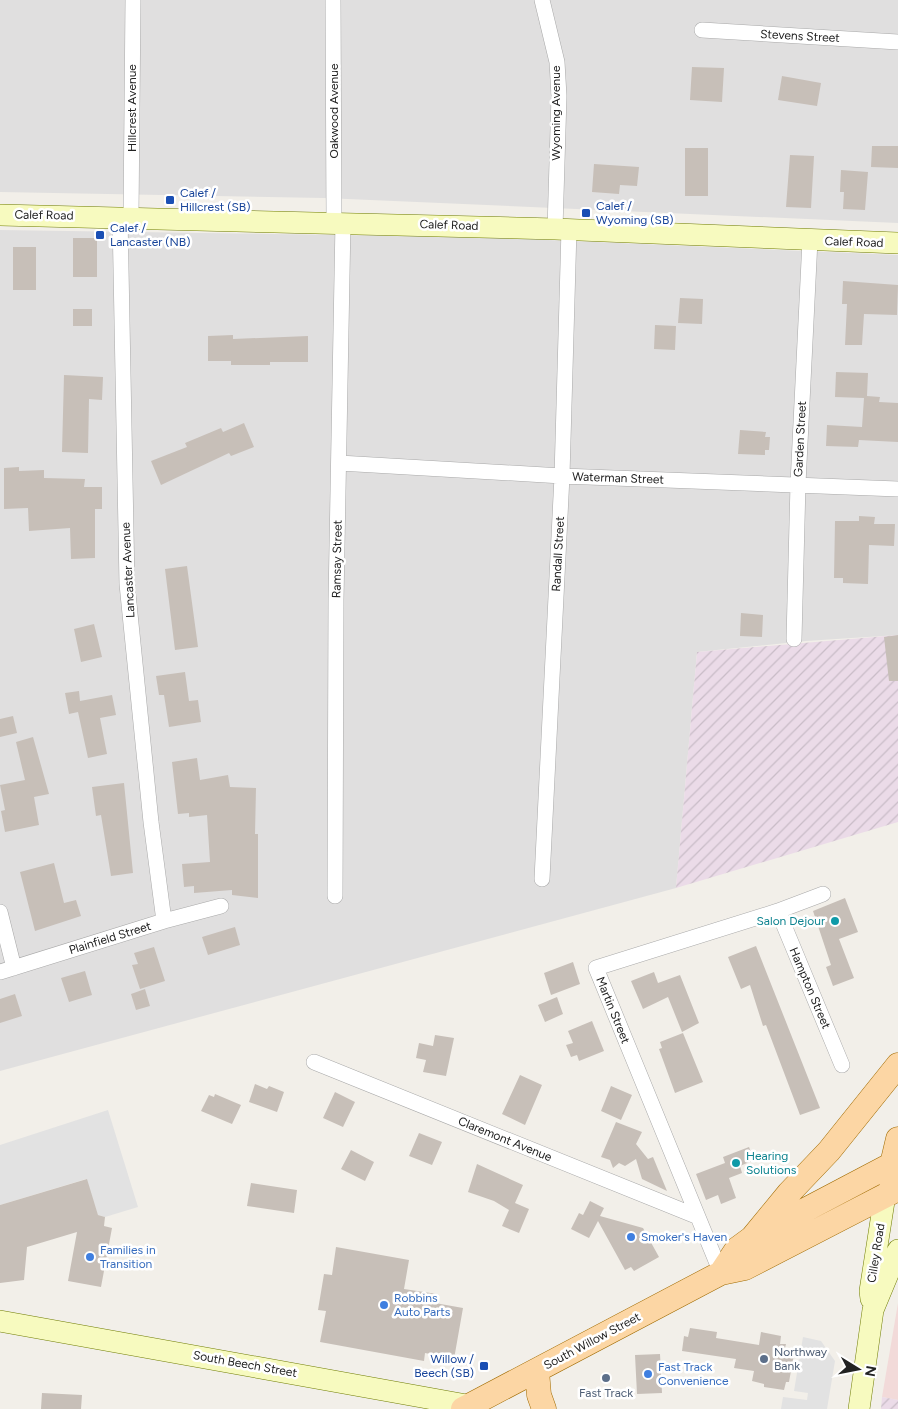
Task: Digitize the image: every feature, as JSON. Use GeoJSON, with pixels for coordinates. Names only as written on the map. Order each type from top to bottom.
{"type":"FeatureCollection","features":[{"type":"Feature","properties":{"kind":"main road","name":"Calef Road"},"geometry":{"type":"LineString","coordinates":[[0,215],[126,216],[338,222],[898,243]]}},
{"type":"Feature","properties":{"kind":"main road"},"geometry":{"type":"LineString","coordinates":[[752,1238],[789,1193],[829,1152],[898,1065]]}},
{"type":"Feature","properties":{"kind":"main road"},"geometry":{"type":"LineString","coordinates":[[891,1192],[898,1139]]}},
{"type":"Feature","properties":{"kind":"main road","name":"South Willow Street"},"geometry":{"type":"LineString","coordinates":[[721,1273],[737,1249],[752,1238],[895,1162]]}},
{"type":"Feature","properties":{"kind":"main road","name":"South Willow Street"},"geometry":{"type":"LineString","coordinates":[[475,1408],[537,1371],[721,1273],[745,1268],[891,1192]]}},
{"type":"Feature","properties":{"kind":"main road","name":"Cilley Road"},"geometry":{"type":"LineString","coordinates":[[873,1310],[870,1291],[891,1192]]}},
{"type":"Feature","properties":{"kind":"main road","name":"Cilley Road"},"geometry":{"type":"LineString","coordinates":[[859,1409],[873,1310],[898,1250]]}},
{"type":"Feature","properties":{"kind":"main road","name":"South Beech Street"},"geometry":{"type":"LineString","coordinates":[[0,1321],[475,1408]]}},
{"type":"Feature","properties":{"kind":"main road"},"geometry":{"type":"LineString","coordinates":[[537,1371],[539,1395],[544,1409]]}},
{"type":"Feature","properties":{"kind":"street","name":"Hillcrest Avenue"},"geometry":{"type":"LineString","coordinates":[[126,216],[133,0]]}},
{"type":"Feature","properties":{"kind":"street","name":"Oakwood Avenue"},"geometry":{"type":"LineString","coordinates":[[333,0],[338,222]]}},
{"type":"Feature","properties":{"kind":"street","name":"Wyoming Avenue"},"geometry":{"type":"LineString","coordinates":[[542,0],[557,62],[562,229]]}},
{"type":"Feature","properties":{"kind":"street","name":"Stevens Street"},"geometry":{"type":"LineString","coordinates":[[702,30],[898,42]]}},
{"type":"Feature","properties":{"kind":"street","name":"Lancaster Avenue"},"geometry":{"type":"LineString","coordinates":[[126,216],[127,584],[151,822],[164,921]]}},
{"type":"Feature","properties":{"kind":"street","name":"Ramsay Street"},"geometry":{"type":"LineString","coordinates":[[335,896],[339,462],[338,222]]}},
{"type":"Feature","properties":{"kind":"street","name":"Randall Street"},"geometry":{"type":"LineString","coordinates":[[542,879],[562,476],[562,229]]}},
{"type":"Feature","properties":{"kind":"street","name":"Garden Street"},"geometry":{"type":"LineString","coordinates":[[794,639],[798,484],[810,240]]}},
{"type":"Feature","properties":{"kind":"street","name":"Waterman Street"},"geometry":{"type":"LineString","coordinates":[[339,462],[562,476],[898,488]]}},
{"type":"Feature","properties":{"kind":"street","name":"Martin Street"},"geometry":{"type":"LineString","coordinates":[[721,1273],[696,1216],[596,968],[778,911],[823,894]]}},
{"type":"Feature","properties":{"kind":"street","name":"Plainfield Street"},"geometry":{"type":"LineString","coordinates":[[7,970],[164,921],[221,906]]}},
{"type":"Feature","properties":{"kind":"street","name":"Hampton Street"},"geometry":{"type":"LineString","coordinates":[[778,911],[842,1065]]}},
{"type":"Feature","properties":{"kind":"street"},"geometry":{"type":"LineString","coordinates":[[0,912],[7,970]]}},
{"type":"Feature","properties":{"kind":"street","name":"Claremont Avenue"},"geometry":{"type":"LineString","coordinates":[[314,1062],[696,1216]]}},
{"type":"Feature","properties":{"kind":"shaded area"},"geometry":{"type":"Polygon","coordinates":[[[0,0],[898,0],[898,223],[324,198],[0,192],[0,0]]]}},
{"type":"Feature","properties":{"kind":"shaded area"},"geometry":{"type":"Polygon","coordinates":[[[0,230],[480,237],[898,255],[898,635],[806,641],[697,652],[676,888],[0,1071],[0,230]]]}},
{"type":"Feature","properties":{"kind":"shaded area"},"geometry":{"type":"Polygon","coordinates":[[[898,635],[898,822],[676,888],[697,652],[898,635]]]}},
{"type":"Feature","properties":{"kind":"shaded area"},"geometry":{"type":"Polygon","coordinates":[[[108,1110],[138,1207],[105,1217],[98,1215],[86,1179],[0,1205],[0,1145],[108,1110]]]}},
{"type":"Feature","properties":{"kind":"shaded area"},"geometry":{"type":"Polygon","coordinates":[[[898,1303],[898,1400],[882,1397],[898,1303]]]}},
{"type":"Feature","properties":{"kind":"shaded area"},"geometry":{"type":"Polygon","coordinates":[[[803,1337],[821,1341],[835,1361],[827,1409],[781,1409],[783,1397],[807,1400],[808,1393],[794,1391],[803,1337]]]}},
{"type":"Feature","properties":{"kind":"shaded area"},"geometry":{"type":"Polygon","coordinates":[[[882,1397],[898,1400],[898,1409],[881,1409],[882,1397]]]}},
{"type":"Feature","properties":{"kind":"building"},"geometry":{"type":"Polygon","coordinates":[[[692,67],[724,68],[722,102],[690,100],[692,67]]]}},
{"type":"Feature","properties":{"kind":"building"},"geometry":{"type":"Polygon","coordinates":[[[782,76],[821,83],[817,106],[778,100],[782,76]]]}},
{"type":"Feature","properties":{"kind":"building"},"geometry":{"type":"Polygon","coordinates":[[[872,146],[898,146],[898,168],[871,167],[872,146]]]}},
{"type":"Feature","properties":{"kind":"building"},"geometry":{"type":"Polygon","coordinates":[[[685,148],[708,148],[708,196],[685,196],[685,148]]]}},
{"type":"Feature","properties":{"kind":"building"},"geometry":{"type":"Polygon","coordinates":[[[790,155],[814,156],[811,208],[786,207],[790,155]]]}},
{"type":"Feature","properties":{"kind":"building"},"geometry":{"type":"Polygon","coordinates":[[[594,164],[639,167],[637,186],[620,185],[619,194],[592,192],[594,164]]]}},
{"type":"Feature","properties":{"kind":"building"},"geometry":{"type":"Polygon","coordinates":[[[841,170],[868,172],[865,210],[843,209],[844,192],[840,192],[841,170]]]}},
{"type":"Feature","properties":{"kind":"building"},"geometry":{"type":"Polygon","coordinates":[[[73,238],[97,238],[97,277],[73,277],[73,238]]]}},
{"type":"Feature","properties":{"kind":"building"},"geometry":{"type":"Polygon","coordinates":[[[13,247],[36,247],[36,290],[13,290],[13,247]]]}},
{"type":"Feature","properties":{"kind":"building"},"geometry":{"type":"Polygon","coordinates":[[[843,281],[898,285],[897,315],[864,314],[862,345],[845,345],[847,304],[842,304],[843,281]]]}},
{"type":"Feature","properties":{"kind":"building"},"geometry":{"type":"Polygon","coordinates":[[[680,298],[703,299],[702,324],[678,323],[680,298]]]}},
{"type":"Feature","properties":{"kind":"building"},"geometry":{"type":"Polygon","coordinates":[[[73,309],[92,309],[92,326],[73,326],[73,309]]]}},
{"type":"Feature","properties":{"kind":"building"},"geometry":{"type":"Polygon","coordinates":[[[655,325],[676,326],[675,350],[654,349],[655,325]]]}},
{"type":"Feature","properties":{"kind":"building"},"geometry":{"type":"Polygon","coordinates":[[[233,335],[233,339],[308,336],[308,362],[270,362],[270,365],[231,365],[231,361],[208,361],[208,336],[233,335]]]}},
{"type":"Feature","properties":{"kind":"building"},"geometry":{"type":"Polygon","coordinates":[[[836,372],[868,373],[867,396],[880,397],[879,402],[898,403],[898,442],[859,440],[858,447],[826,446],[827,425],[862,427],[864,398],[835,397],[836,372]]]}},
{"type":"Feature","properties":{"kind":"building"},"geometry":{"type":"Polygon","coordinates":[[[64,375],[103,377],[102,400],[89,399],[88,453],[62,452],[64,375]]]}},
{"type":"Feature","properties":{"kind":"building"},"geometry":{"type":"Polygon","coordinates":[[[244,423],[254,447],[231,456],[229,453],[161,485],[151,461],[187,447],[185,443],[221,428],[223,432],[244,423]]]}},
{"type":"Feature","properties":{"kind":"building"},"geometry":{"type":"Polygon","coordinates":[[[740,430],[766,432],[765,437],[770,437],[769,450],[765,450],[765,455],[738,454],[740,430]]]}},
{"type":"Feature","properties":{"kind":"building"},"geometry":{"type":"Polygon","coordinates":[[[19,467],[19,471],[44,470],[44,478],[85,479],[84,487],[102,487],[102,509],[95,509],[95,558],[71,559],[70,528],[29,531],[28,508],[4,509],[4,468],[19,467]]]}},
{"type":"Feature","properties":{"kind":"building"},"geometry":{"type":"Polygon","coordinates":[[[859,516],[875,517],[874,524],[895,524],[894,546],[869,545],[868,584],[843,583],[843,578],[834,578],[835,521],[859,521],[859,516]]]}},
{"type":"Feature","properties":{"kind":"building"},"geometry":{"type":"Polygon","coordinates":[[[187,566],[198,647],[175,650],[165,569],[187,566]]]}},
{"type":"Feature","properties":{"kind":"building"},"geometry":{"type":"Polygon","coordinates":[[[741,613],[763,615],[762,637],[740,636],[741,613]]]}},
{"type":"Feature","properties":{"kind":"building"},"geometry":{"type":"Polygon","coordinates":[[[94,624],[102,657],[81,662],[74,629],[94,624]]]}},
{"type":"Feature","properties":{"kind":"building"},"geometry":{"type":"Polygon","coordinates":[[[898,635],[898,681],[889,681],[884,637],[898,635]]]}},
{"type":"Feature","properties":{"kind":"building"},"geometry":{"type":"Polygon","coordinates":[[[185,672],[189,701],[198,700],[201,722],[169,727],[164,695],[159,695],[156,676],[185,672]]]}},
{"type":"Feature","properties":{"kind":"building"},"geometry":{"type":"Polygon","coordinates":[[[79,691],[80,701],[112,695],[116,715],[100,718],[107,754],[88,758],[78,712],[69,714],[65,693],[79,691]]]}},
{"type":"Feature","properties":{"kind":"building"},"geometry":{"type":"Polygon","coordinates":[[[13,716],[17,733],[0,737],[0,719],[13,716]]]}},
{"type":"Feature","properties":{"kind":"building"},"geometry":{"type":"Polygon","coordinates":[[[33,737],[49,794],[34,797],[39,825],[5,832],[1,811],[5,810],[0,785],[25,780],[16,742],[33,737]]]}},
{"type":"Feature","properties":{"kind":"building"},"geometry":{"type":"Polygon","coordinates":[[[197,758],[200,780],[228,775],[230,787],[256,788],[255,834],[258,834],[258,898],[232,895],[232,890],[194,893],[194,886],[184,887],[182,864],[210,862],[207,815],[189,817],[189,813],[178,814],[172,762],[197,758]]]}},
{"type":"Feature","properties":{"kind":"building"},"geometry":{"type":"Polygon","coordinates":[[[124,783],[133,873],[111,876],[101,815],[96,816],[92,787],[124,783]]]}},
{"type":"Feature","properties":{"kind":"building"},"geometry":{"type":"Polygon","coordinates":[[[54,863],[64,903],[76,900],[81,916],[35,931],[20,872],[54,863]]]}},
{"type":"Feature","properties":{"kind":"building","name":"Salon Dejour"},"geometry":{"type":"Polygon","coordinates":[[[845,898],[858,932],[839,939],[854,978],[833,986],[826,967],[831,965],[813,911],[845,898]]]}},
{"type":"Feature","properties":{"kind":"building"},"geometry":{"type":"Polygon","coordinates":[[[235,927],[240,945],[208,955],[202,937],[235,927]]]}},
{"type":"Feature","properties":{"kind":"building"},"geometry":{"type":"Polygon","coordinates":[[[756,946],[820,1108],[800,1115],[766,1025],[763,1026],[750,985],[741,989],[728,957],[756,946]]]}},
{"type":"Feature","properties":{"kind":"building"},"geometry":{"type":"Polygon","coordinates":[[[154,947],[165,981],[140,989],[132,965],[138,964],[134,953],[154,947]]]}},
{"type":"Feature","properties":{"kind":"building"},"geometry":{"type":"Polygon","coordinates":[[[573,962],[580,984],[551,995],[544,973],[573,962]]]}},
{"type":"Feature","properties":{"kind":"building"},"geometry":{"type":"Polygon","coordinates":[[[85,971],[92,995],[69,1002],[61,978],[85,971]]]}},
{"type":"Feature","properties":{"kind":"building"},"geometry":{"type":"Polygon","coordinates":[[[654,972],[658,983],[680,975],[699,1023],[682,1032],[668,997],[643,1009],[631,981],[654,972]]]}},
{"type":"Feature","properties":{"kind":"building"},"geometry":{"type":"Polygon","coordinates":[[[145,989],[150,1006],[136,1010],[131,994],[145,989]]]}},
{"type":"Feature","properties":{"kind":"building"},"geometry":{"type":"Polygon","coordinates":[[[15,994],[22,1016],[0,1023],[0,999],[15,994]]]}},
{"type":"Feature","properties":{"kind":"building"},"geometry":{"type":"Polygon","coordinates":[[[557,997],[563,1014],[545,1022],[538,1005],[557,997]]]}},
{"type":"Feature","properties":{"kind":"building"},"geometry":{"type":"Polygon","coordinates":[[[592,1021],[604,1051],[579,1061],[577,1055],[571,1057],[566,1045],[573,1043],[568,1031],[592,1021]]]}},
{"type":"Feature","properties":{"kind":"building"},"geometry":{"type":"Polygon","coordinates":[[[683,1033],[703,1082],[675,1093],[659,1049],[662,1048],[660,1042],[683,1033]]]}},
{"type":"Feature","properties":{"kind":"building"},"geometry":{"type":"Polygon","coordinates":[[[435,1035],[454,1038],[446,1076],[423,1072],[426,1060],[416,1058],[419,1043],[433,1046],[435,1035]]]}},
{"type":"Feature","properties":{"kind":"building"},"geometry":{"type":"Polygon","coordinates":[[[520,1075],[542,1085],[525,1125],[502,1114],[520,1075]]]}},
{"type":"Feature","properties":{"kind":"building"},"geometry":{"type":"Polygon","coordinates":[[[255,1084],[267,1089],[269,1086],[284,1092],[277,1112],[249,1102],[255,1084]]]}},
{"type":"Feature","properties":{"kind":"building"},"geometry":{"type":"Polygon","coordinates":[[[611,1086],[632,1095],[621,1120],[601,1111],[611,1086]]]}},
{"type":"Feature","properties":{"kind":"building"},"geometry":{"type":"Polygon","coordinates":[[[335,1092],[355,1102],[343,1127],[323,1118],[335,1092]]]}},
{"type":"Feature","properties":{"kind":"building"},"geometry":{"type":"Polygon","coordinates":[[[215,1094],[241,1105],[232,1124],[201,1111],[209,1095],[214,1097],[215,1094]]]}},
{"type":"Feature","properties":{"kind":"building"},"geometry":{"type":"Polygon","coordinates":[[[616,1122],[642,1132],[636,1144],[648,1159],[653,1157],[667,1191],[642,1179],[636,1159],[625,1166],[619,1163],[613,1168],[610,1160],[601,1157],[616,1122]]]}},
{"type":"Feature","properties":{"kind":"building"},"geometry":{"type":"Polygon","coordinates":[[[419,1133],[442,1142],[432,1165],[409,1156],[419,1133]]]}},
{"type":"Feature","properties":{"kind":"building"},"geometry":{"type":"Polygon","coordinates":[[[749,1147],[754,1160],[740,1166],[742,1173],[729,1178],[736,1198],[721,1204],[718,1195],[706,1200],[696,1174],[725,1163],[723,1157],[749,1147]]]}},
{"type":"Feature","properties":{"kind":"building"},"geometry":{"type":"Polygon","coordinates":[[[351,1150],[374,1162],[365,1181],[341,1169],[351,1150]]]}},
{"type":"Feature","properties":{"kind":"building"},"geometry":{"type":"Polygon","coordinates":[[[477,1164],[523,1185],[515,1203],[529,1209],[519,1233],[502,1226],[509,1210],[494,1201],[468,1192],[477,1164]]]}},
{"type":"Feature","properties":{"kind":"building"},"geometry":{"type":"Polygon","coordinates":[[[87,1179],[98,1215],[105,1217],[104,1226],[112,1228],[101,1287],[68,1281],[77,1232],[27,1247],[24,1280],[0,1283],[0,1205],[87,1179]]]}},
{"type":"Feature","properties":{"kind":"building"},"geometry":{"type":"Polygon","coordinates":[[[251,1183],[297,1190],[294,1213],[247,1206],[251,1183]]]}},
{"type":"Feature","properties":{"kind":"building","name":"Smoker's Haven"},"geometry":{"type":"Polygon","coordinates":[[[590,1201],[604,1208],[600,1216],[643,1228],[659,1257],[634,1271],[631,1267],[625,1270],[598,1221],[589,1238],[571,1229],[579,1213],[583,1215],[590,1201]]]}},
{"type":"Feature","properties":{"kind":"building","name":"Robbins Auto Parts"},"geometry":{"type":"Polygon","coordinates":[[[336,1247],[409,1260],[404,1289],[437,1294],[435,1303],[463,1308],[454,1359],[425,1353],[424,1361],[320,1342],[326,1311],[318,1310],[324,1274],[332,1275],[336,1247]]]}},
{"type":"Feature","properties":{"kind":"building","name":"Northway Bank"},"geometry":{"type":"Polygon","coordinates":[[[690,1328],[717,1332],[716,1338],[759,1345],[761,1332],[781,1336],[780,1344],[786,1344],[784,1352],[794,1354],[789,1382],[786,1382],[784,1390],[764,1387],[764,1384],[752,1381],[754,1371],[734,1368],[736,1359],[682,1351],[684,1336],[688,1337],[690,1328]]]}},
{"type":"Feature","properties":{"kind":"building","name":"Fast Track Convenience"},"geometry":{"type":"Polygon","coordinates":[[[660,1354],[662,1393],[637,1394],[635,1355],[660,1354]]]}},
{"type":"Feature","properties":{"kind":"building"},"geometry":{"type":"Polygon","coordinates":[[[42,1393],[82,1395],[81,1409],[41,1409],[42,1393]]]}},
{"type":"Feature","properties":{"kind":"place","name":"Calef / Hillcrest (SB)"},"geometry":{"type":"Point","coordinates":[170,200]}},
{"type":"Feature","properties":{"kind":"place","name":"Calef / Wyoming (SB)"},"geometry":{"type":"Point","coordinates":[586,213]}},
{"type":"Feature","properties":{"kind":"place","name":"Calef / Lancaster (NB)"},"geometry":{"type":"Point","coordinates":[100,235]}},
{"type":"Feature","properties":{"kind":"place","name":"Salon Dejour"},"geometry":{"type":"Point","coordinates":[835,921]}},
{"type":"Feature","properties":{"kind":"place","name":"Hearing Solutions"},"geometry":{"type":"Point","coordinates":[736,1163]}},
{"type":"Feature","properties":{"kind":"place","name":"Smoker's Haven"},"geometry":{"type":"Point","coordinates":[631,1237]}},
{"type":"Feature","properties":{"kind":"place","name":"Families in Transition"},"geometry":{"type":"Point","coordinates":[90,1257]}},
{"type":"Feature","properties":{"kind":"place","name":"Robbins Auto Parts"},"geometry":{"type":"Point","coordinates":[384,1305]}},
{"type":"Feature","properties":{"kind":"place","name":"Northway Bank"},"geometry":{"type":"Point","coordinates":[764,1359]}},
{"type":"Feature","properties":{"kind":"place","name":"Willow / Beech (SB)"},"geometry":{"type":"Point","coordinates":[484,1366]}},
{"type":"Feature","properties":{"kind":"place","name":"Fast Track Convenience"},"geometry":{"type":"Point","coordinates":[648,1374]}},
{"type":"Feature","properties":{"kind":"place","name":"Fast Track"},"geometry":{"type":"Point","coordinates":[606,1378]}}]}
